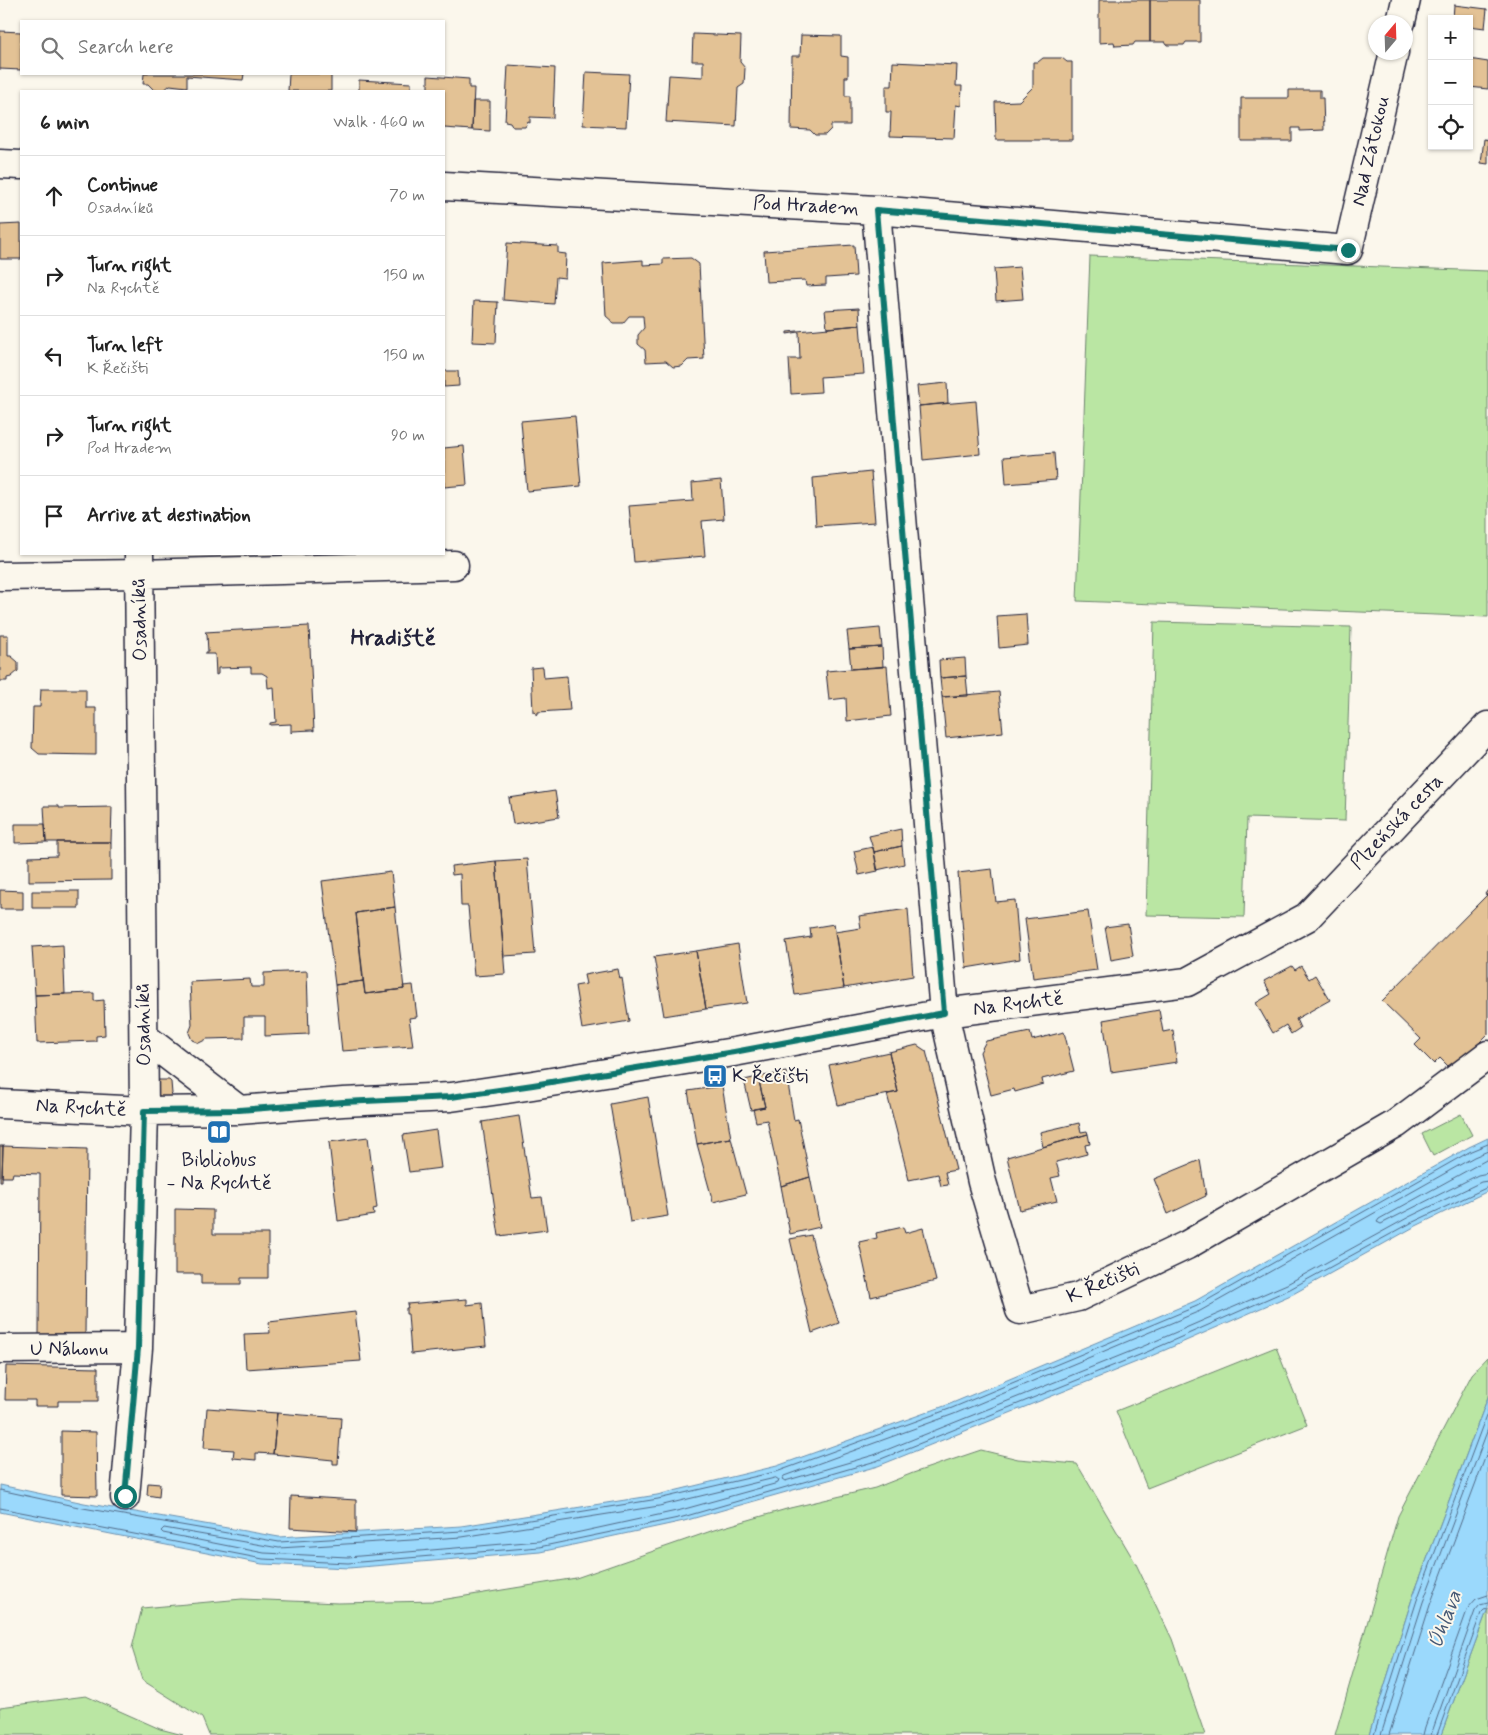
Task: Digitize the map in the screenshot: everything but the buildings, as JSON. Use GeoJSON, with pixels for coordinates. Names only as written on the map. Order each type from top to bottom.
{"type":"FeatureCollection","features":[{"type":"Feature","properties":{"kind":"street"},"geometry":{"type":"LineString","coordinates":[[1403,15],[1406,0]]}},
{"type":"Feature","properties":{"kind":"street","name":"Nad Zátokou"},"geometry":{"type":"LineString","coordinates":[[1348,250],[1392,60]]}},
{"type":"Feature","properties":{"kind":"street"},"geometry":{"type":"LineString","coordinates":[[0,164],[20,165]]}},
{"type":"Feature","properties":{"kind":"street","name":"Pod Hradem"},"geometry":{"type":"LineString","coordinates":[[445,186],[876,210],[1348,250]]}},
{"type":"Feature","properties":{"kind":"street","name":"K Řečišti"},"geometry":{"type":"LineString","coordinates":[[876,210],[944,1013],[982,1182],[1020,1310],[1078,1297],[1187,1246],[1396,1124],[1488,1055]]}},
{"type":"Feature","properties":{"kind":"street"},"geometry":{"type":"LineString","coordinates":[[0,576],[139,564],[454,565]]}},
{"type":"Feature","properties":{"kind":"street","name":"Osadníků"},"geometry":{"type":"LineString","coordinates":[[125,1496],[138,1348],[144,1111],[139,564]]}},
{"type":"Feature","properties":{"kind":"street","name":"Plzeňská cesta"},"geometry":{"type":"LineString","coordinates":[[1307,917],[1488,726]]}},
{"type":"Feature","properties":{"kind":"street","name":"Na Rychtě"},"geometry":{"type":"LineString","coordinates":[[0,1104],[144,1111],[239,1110],[343,1102],[451,1097],[734,1052],[944,1013],[1187,982],[1307,917]]}},
{"type":"Feature","properties":{"kind":"street"},"geometry":{"type":"LineString","coordinates":[[144,1037],[239,1110]]}},
{"type":"Feature","properties":{"kind":"street","name":"U Náhonu"},"geometry":{"type":"LineString","coordinates":[[0,1349],[138,1348]]}},
{"type":"Feature","properties":{"kind":"green space"},"geometry":{"type":"Polygon","coordinates":[[[1090,256],[1488,271],[1488,617],[1077,601],[1090,256]]]}},
{"type":"Feature","properties":{"kind":"green space"},"geometry":{"type":"Polygon","coordinates":[[[1154,622],[1351,627],[1345,821],[1247,818],[1244,917],[1146,915],[1154,622]]]}},
{"type":"Feature","properties":{"kind":"green space"},"geometry":{"type":"Polygon","coordinates":[[[1461,1114],[1472,1135],[1433,1156],[1422,1134],[1461,1114]]]}},
{"type":"Feature","properties":{"kind":"green space"},"geometry":{"type":"Polygon","coordinates":[[[1276,1347],[1307,1425],[1147,1488],[1116,1411],[1276,1347]]]}},
{"type":"Feature","properties":{"kind":"green space"},"geometry":{"type":"Polygon","coordinates":[[[1488,1357],[1488,1397],[1412,1599],[1369,1735],[1335,1735],[1398,1516],[1472,1374],[1488,1357]]]}},
{"type":"Feature","properties":{"kind":"green space"},"geometry":{"type":"Polygon","coordinates":[[[981,1450],[1018,1459],[1077,1464],[1136,1564],[1172,1639],[1205,1735],[209,1735],[202,1718],[142,1680],[132,1648],[142,1608],[242,1599],[338,1603],[435,1601],[576,1578],[714,1530],[790,1508],[875,1488],[981,1450]]]}},
{"type":"Feature","properties":{"kind":"green space"},"geometry":{"type":"Polygon","coordinates":[[[1488,1608],[1488,1735],[1441,1735],[1488,1608]]]}},
{"type":"Feature","properties":{"kind":"green space"},"geometry":{"type":"Polygon","coordinates":[[[86,1696],[160,1729],[183,1735],[0,1735],[0,1707],[86,1696]]]}},
{"type":"Feature","properties":{"kind":"water"},"geometry":{"type":"Polygon","coordinates":[[[1488,1138],[1488,1191],[1414,1227],[1293,1294],[1149,1357],[878,1466],[684,1521],[540,1552],[349,1568],[262,1564],[0,1512],[0,1485],[84,1503],[279,1537],[461,1526],[657,1495],[777,1466],[950,1404],[1195,1301],[1488,1138]]]}},
{"type":"Feature","properties":{"kind":"water","name":"Úhlava"},"geometry":{"type":"Polygon","coordinates":[[[1488,1397],[1488,1608],[1441,1735],[1369,1735],[1412,1599],[1488,1397]]]}},
{"type":"Feature","properties":{"kind":"place","name":"K Řečišti"},"geometry":{"type":"Point","coordinates":[715,1076]}},
{"type":"Feature","properties":{"kind":"place","name":"Bibliobus - Na Rychtě"},"geometry":{"type":"Point","coordinates":[219,1132]}},
{"type":"Feature","properties":{"kind":"district","name":"Hradiště"},"geometry":{"type":"Point","coordinates":[393,639]}},
{"type":"Feature","properties":{"kind":"route"},"geometry":{"type":"LineString","coordinates":[[125,1496],[138,1348],[144,1111],[239,1110],[343,1102],[451,1097],[734,1052],[944,1013],[876,210],[1348,250]]}}]}
